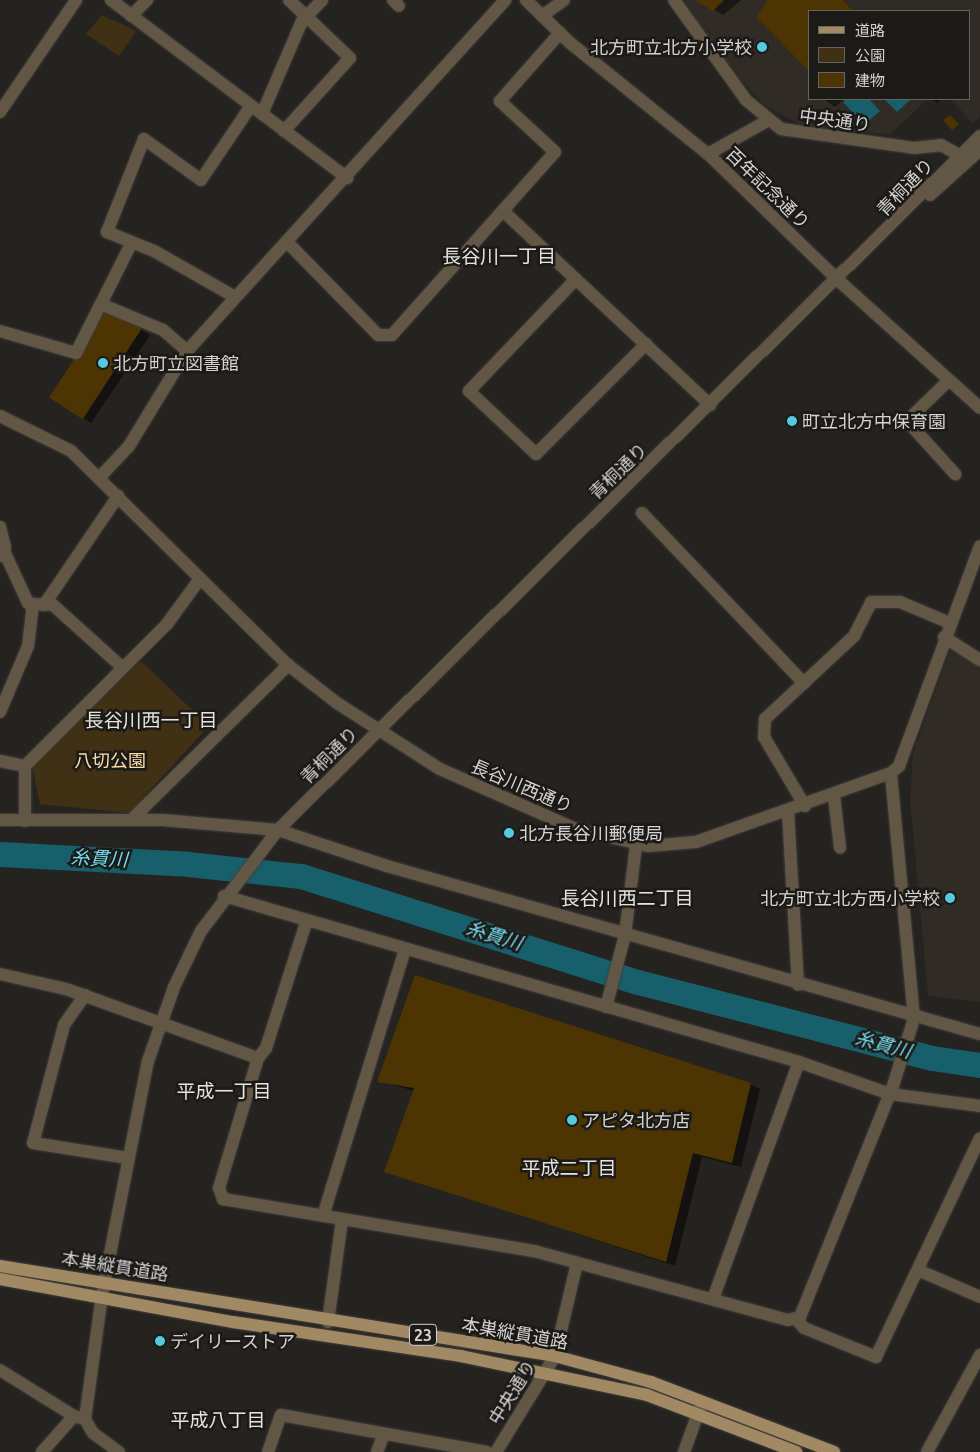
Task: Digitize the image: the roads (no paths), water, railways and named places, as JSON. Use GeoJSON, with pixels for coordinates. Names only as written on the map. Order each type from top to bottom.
{"type":"FeatureCollection","features":[{"type":"Feature","properties":{"kind":"main road","name":"本巣縦貫道路"},"geometry":{"type":"LineString","coordinates":[[0,1266],[104,1281],[328,1322],[555,1356],[834,1452]]}},
{"type":"Feature","properties":{"kind":"main road","name":"本巣縦貫道路"},"geometry":{"type":"LineString","coordinates":[[0,1279],[102,1295],[233,1322],[545,1374],[647,1395],[700,1407],[796,1452]]}},
{"type":"Feature","properties":{"kind":"street"},"geometry":{"type":"LineString","coordinates":[[0,112],[76,0]]}},
{"type":"Feature","properties":{"kind":"street"},"geometry":{"type":"LineString","coordinates":[[111,0],[347,178]]}},
{"type":"Feature","properties":{"kind":"street"},"geometry":{"type":"LineString","coordinates":[[132,16],[147,0]]}},
{"type":"Feature","properties":{"kind":"street"},"geometry":{"type":"LineString","coordinates":[[284,131],[350,58],[289,0]]}},
{"type":"Feature","properties":{"kind":"street"},"geometry":{"type":"LineString","coordinates":[[262,114],[306,16],[322,0]]}},
{"type":"Feature","properties":{"kind":"street"},"geometry":{"type":"LineString","coordinates":[[0,416],[54,440],[100,477],[130,446],[186,351],[235,296],[288,244],[505,0]]}},
{"type":"Feature","properties":{"kind":"street","name":"百年記念通り"},"geometry":{"type":"LineString","coordinates":[[526,0],[560,33],[708,154],[838,280],[980,408]]}},
{"type":"Feature","properties":{"kind":"street"},"geometry":{"type":"LineString","coordinates":[[542,16],[564,0]]}},
{"type":"Feature","properties":{"kind":"street","name":"中央通り"},"geometry":{"type":"LineString","coordinates":[[674,0],[725,74],[768,121],[796,134],[914,148],[941,145],[961,156]]}},
{"type":"Feature","properties":{"kind":"street"},"geometry":{"type":"LineString","coordinates":[[288,244],[378,336],[386,337],[555,152],[500,101],[560,33]]}},
{"type":"Feature","properties":{"kind":"street"},"geometry":{"type":"LineString","coordinates":[[235,296],[132,242],[107,232],[144,139],[201,180],[251,106]]}},
{"type":"Feature","properties":{"kind":"street"},"geometry":{"type":"LineString","coordinates":[[708,154],[768,121]]}},
{"type":"Feature","properties":{"kind":"street","name":"青桐通り"},"geometry":{"type":"LineString","coordinates":[[79,1417],[128,1158],[161,1020],[201,931],[224,896],[278,830],[838,280],[980,136]]}},
{"type":"Feature","properties":{"kind":"street"},"geometry":{"type":"LineString","coordinates":[[918,200],[932,194],[980,150]]}},
{"type":"Feature","properties":{"kind":"street"},"geometry":{"type":"LineString","coordinates":[[503,211],[710,404]]}},
{"type":"Feature","properties":{"kind":"street"},"geometry":{"type":"LineString","coordinates":[[0,331],[76,353],[103,305],[132,242]]}},
{"type":"Feature","properties":{"kind":"street"},"geometry":{"type":"LineString","coordinates":[[576,279],[469,391],[536,454],[646,344]]}},
{"type":"Feature","properties":{"kind":"street"},"geometry":{"type":"LineString","coordinates":[[103,305],[163,330],[186,351]]}},
{"type":"Feature","properties":{"kind":"street"},"geometry":{"type":"LineString","coordinates":[[948,381],[907,421],[955,474]]}},
{"type":"Feature","properties":{"kind":"street","name":"長谷川西通り"},"geometry":{"type":"LineString","coordinates":[[100,477],[199,580],[288,665],[378,731],[470,784],[576,828],[636,844],[696,842],[834,796],[891,773]]}},
{"type":"Feature","properties":{"kind":"street"},"geometry":{"type":"LineString","coordinates":[[0,712],[28,646],[38,604],[118,496]]}},
{"type":"Feature","properties":{"kind":"street"},"geometry":{"type":"LineString","coordinates":[[642,513],[804,683]]}},
{"type":"Feature","properties":{"kind":"street"},"geometry":{"type":"LineString","coordinates":[[0,527],[2,554],[28,603],[53,605],[123,668]]}},
{"type":"Feature","properties":{"kind":"street"},"geometry":{"type":"LineString","coordinates":[[796,1319],[802,1314],[892,1090],[915,1016],[891,773],[899,766],[944,637],[980,546]]}},
{"type":"Feature","properties":{"kind":"street"},"geometry":{"type":"LineString","coordinates":[[25,821],[25,766],[167,624],[199,580]]}},
{"type":"Feature","properties":{"kind":"street"},"geometry":{"type":"LineString","coordinates":[[805,806],[764,737],[765,719],[854,636],[871,602],[900,602],[950,623]]}},
{"type":"Feature","properties":{"kind":"street"},"geometry":{"type":"LineString","coordinates":[[944,637],[980,660]]}},
{"type":"Feature","properties":{"kind":"street"},"geometry":{"type":"LineString","coordinates":[[131,820],[288,665]]}},
{"type":"Feature","properties":{"kind":"street"},"geometry":{"type":"LineString","coordinates":[[0,761],[25,766]]}},
{"type":"Feature","properties":{"kind":"street"},"geometry":{"type":"LineString","coordinates":[[834,796],[840,848]]}},
{"type":"Feature","properties":{"kind":"street"},"geometry":{"type":"LineString","coordinates":[[788,812],[798,985]]}},
{"type":"Feature","properties":{"kind":"street"},"geometry":{"type":"LineString","coordinates":[[0,820],[131,820],[278,830],[387,866],[624,938],[879,1009],[915,1016],[980,1034]]}},
{"type":"Feature","properties":{"kind":"street"},"geometry":{"type":"LineString","coordinates":[[607,1003],[624,938],[636,844]]}},
{"type":"Feature","properties":{"kind":"street"},"geometry":{"type":"LineString","coordinates":[[224,896],[300,915],[306,923],[607,1003],[892,1090],[980,1106]]}},
{"type":"Feature","properties":{"kind":"street"},"geometry":{"type":"LineString","coordinates":[[306,923],[266,1048],[258,1058],[220,1196],[342,1220],[534,1251],[796,1319],[804,1328],[876,1357],[920,1271],[980,1138]]}},
{"type":"Feature","properties":{"kind":"street"},"geometry":{"type":"LineString","coordinates":[[323,1216],[405,950]]}},
{"type":"Feature","properties":{"kind":"street"},"geometry":{"type":"LineString","coordinates":[[0,974],[85,995],[161,1020],[258,1058]]}},
{"type":"Feature","properties":{"kind":"street"},"geometry":{"type":"LineString","coordinates":[[85,995],[64,1025],[33,1143],[128,1158]]}},
{"type":"Feature","properties":{"kind":"street"},"geometry":{"type":"LineString","coordinates":[[713,1299],[799,1062]]}},
{"type":"Feature","properties":{"kind":"street"},"geometry":{"type":"LineString","coordinates":[[328,1322],[342,1220]]}},
{"type":"Feature","properties":{"kind":"street","name":"中央通り"},"geometry":{"type":"LineString","coordinates":[[496,1452],[555,1356],[577,1263]]}},
{"type":"Feature","properties":{"kind":"street"},"geometry":{"type":"LineString","coordinates":[[920,1271],[980,1297]]}},
{"type":"Feature","properties":{"kind":"street"},"geometry":{"type":"LineString","coordinates":[[927,1452],[980,1355]]}},
{"type":"Feature","properties":{"kind":"street"},"geometry":{"type":"LineString","coordinates":[[2,1373],[79,1417],[93,1433],[119,1452]]}},
{"type":"Feature","properties":{"kind":"street"},"geometry":{"type":"LineString","coordinates":[[684,1452],[700,1407]]}},
{"type":"Feature","properties":{"kind":"street"},"geometry":{"type":"LineString","coordinates":[[268,1452],[281,1415],[383,1436],[487,1452]]}},
{"type":"Feature","properties":{"kind":"street"},"geometry":{"type":"LineString","coordinates":[[51,1449],[79,1417]]}},
{"type":"Feature","properties":{"kind":"street"},"geometry":{"type":"LineString","coordinates":[[377,1452],[383,1436]]}},
{"type":"Feature","properties":{"kind":"water"},"geometry":{"type":"Polygon","coordinates":[[[846,100],[870,100],[880,111],[864,125],[843,102],[846,100]]]}},
{"type":"Feature","properties":{"kind":"water"},"geometry":{"type":"Polygon","coordinates":[[[885,100],[910,100],[897,112],[885,100]]]}},
{"type":"Feature","properties":{"kind":"waterway","name":"糸貫川"},"geometry":{"type":"LineString","coordinates":[[0,854],[188,864],[301,876],[638,982],[932,1058],[980,1065]]}},
{"type":"Feature","properties":{"kind":"place","name":"北方町立北方小学校"},"geometry":{"type":"Point","coordinates":[762,47]}},
{"type":"Feature","properties":{"kind":"place","name":"北方町立図書館"},"geometry":{"type":"Point","coordinates":[103,363]}},
{"type":"Feature","properties":{"kind":"place","name":"町立北方中保育園"},"geometry":{"type":"Point","coordinates":[792,421]}},
{"type":"Feature","properties":{"kind":"place","name":"北方長谷川郵便局"},"geometry":{"type":"Point","coordinates":[509,833]}},
{"type":"Feature","properties":{"kind":"place","name":"北方町立北方西小学校"},"geometry":{"type":"Point","coordinates":[950,898]}},
{"type":"Feature","properties":{"kind":"place","name":"アピタ北方店"},"geometry":{"type":"Point","coordinates":[572,1120]}},
{"type":"Feature","properties":{"kind":"place","name":"デイリーストア"},"geometry":{"type":"Point","coordinates":[160,1341]}},
{"type":"Feature","properties":{"kind":"district","name":"長谷川一丁目"},"geometry":{"type":"Point","coordinates":[499,257]}},
{"type":"Feature","properties":{"kind":"district","name":"長谷川西一丁目"},"geometry":{"type":"Point","coordinates":[151,721]}},
{"type":"Feature","properties":{"kind":"district","name":"長谷川西二丁目"},"geometry":{"type":"Point","coordinates":[627,899]}},
{"type":"Feature","properties":{"kind":"district","name":"平成一丁目"},"geometry":{"type":"Point","coordinates":[224,1092]}},
{"type":"Feature","properties":{"kind":"district","name":"平成二丁目"},"geometry":{"type":"Point","coordinates":[569,1169]}},
{"type":"Feature","properties":{"kind":"district","name":"平成八丁目"},"geometry":{"type":"Point","coordinates":[218,1421]}},
{"type":"Feature","properties":{"kind":"park label","name":"八切公園"},"geometry":{"type":"Point","coordinates":[110,760]}}]}
